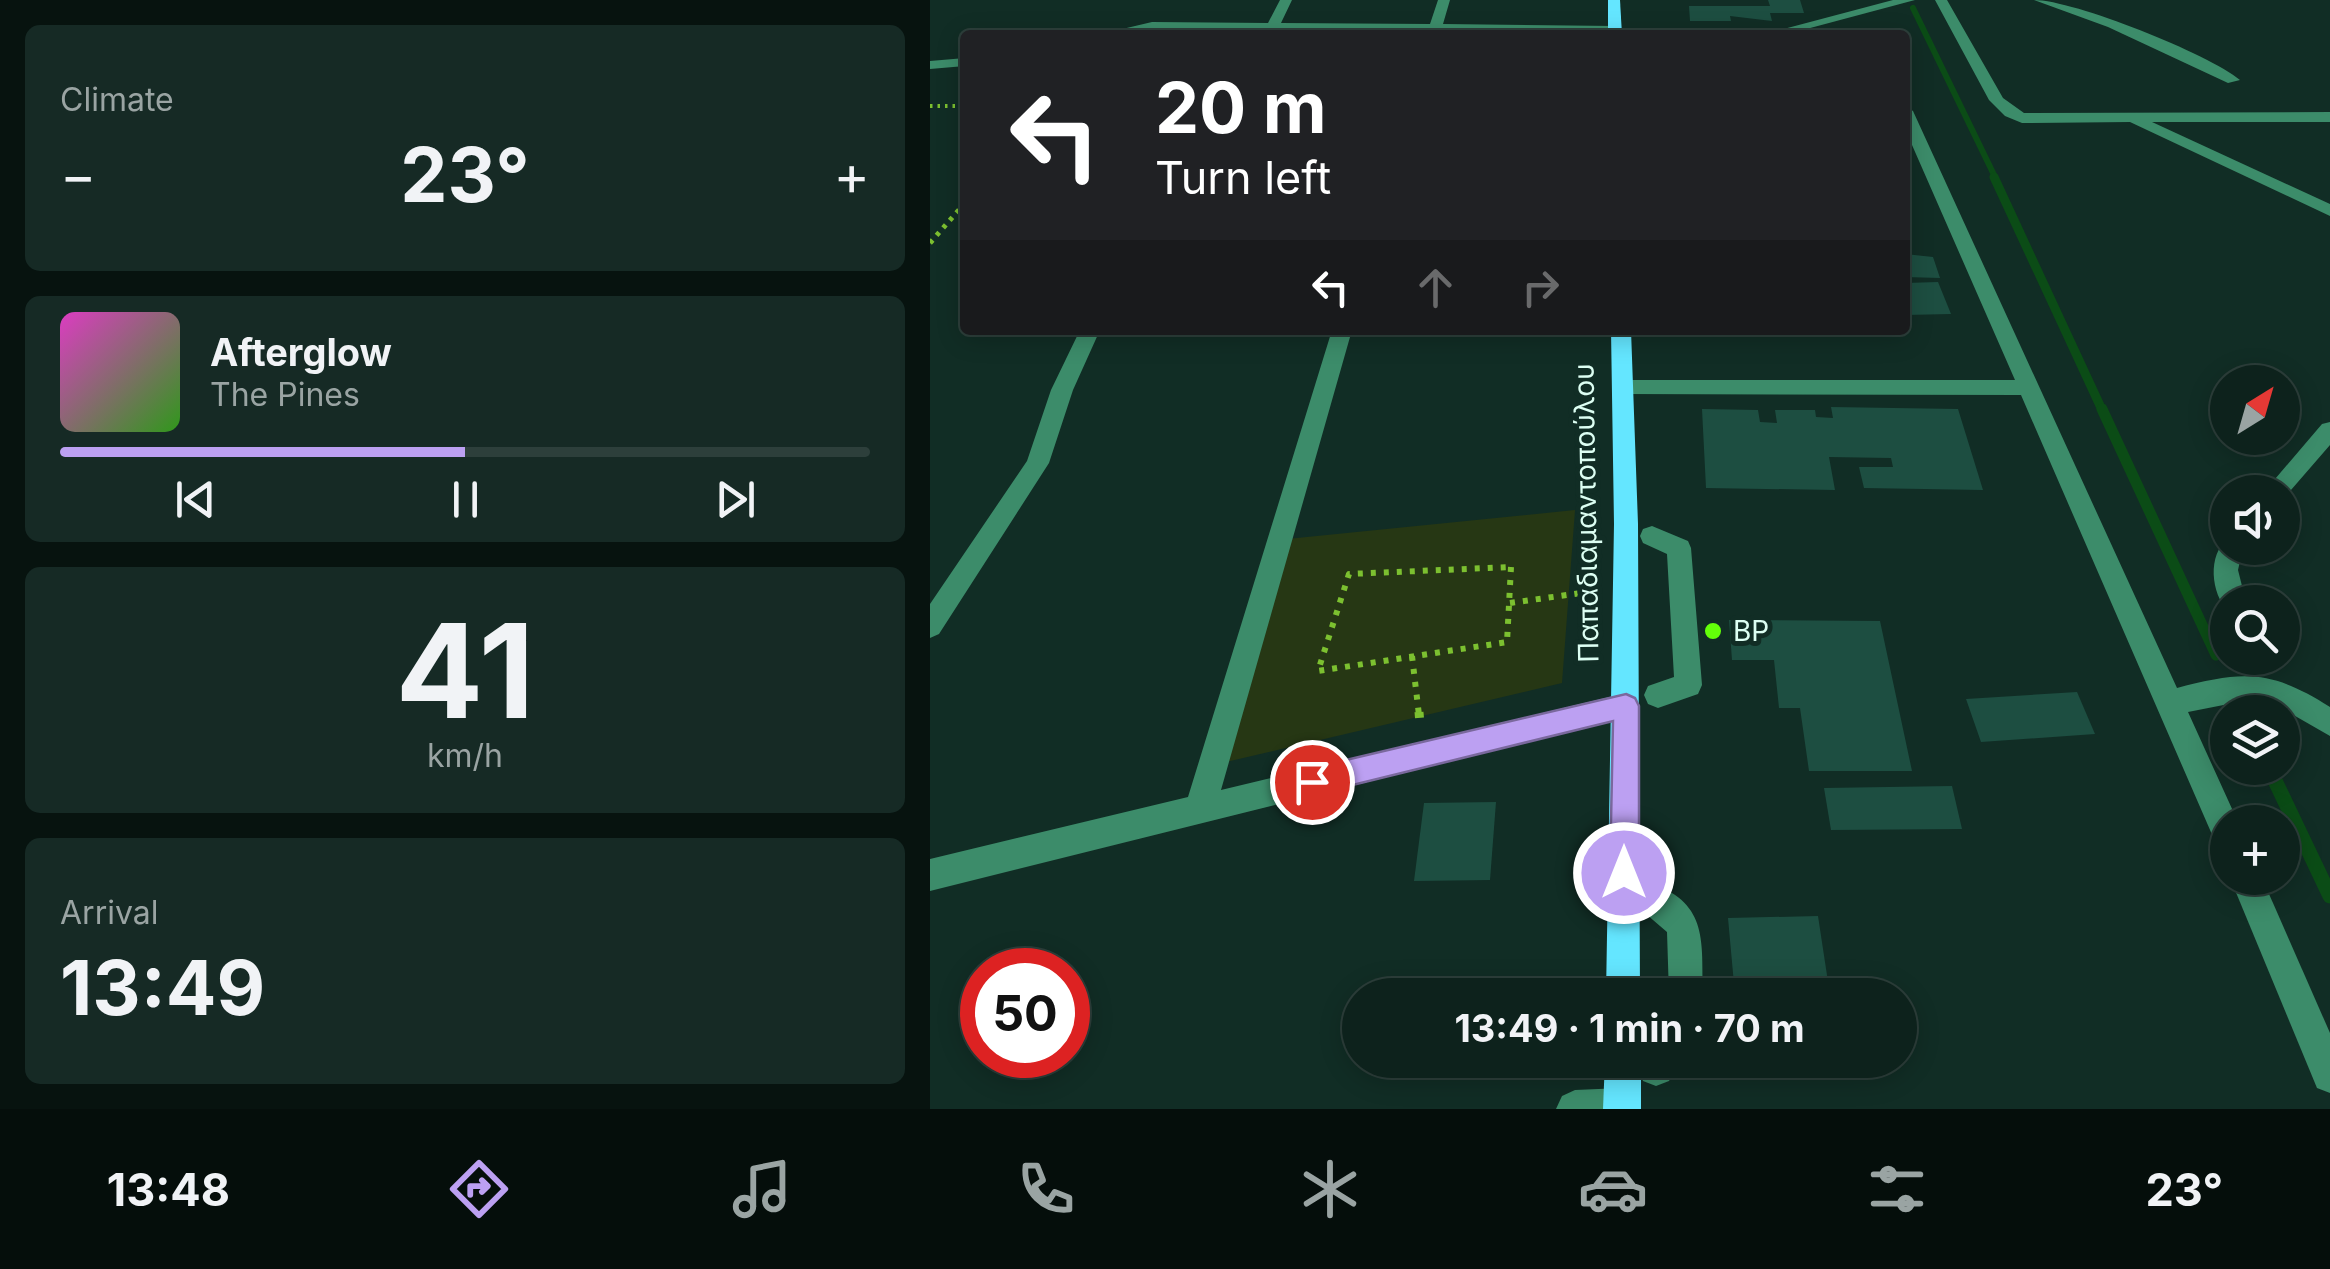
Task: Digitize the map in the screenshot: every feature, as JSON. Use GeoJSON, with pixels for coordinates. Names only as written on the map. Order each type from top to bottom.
{"type":"FeatureCollection","features":[{"type":"Feature","properties":{"kind":"main road"},"geometry":{"type":"LineString","coordinates":[[1614,0],[1615,30]]}},
{"type":"Feature","properties":{"kind":"main road","name":"Παπαδιαμαντοπούλου"},"geometry":{"type":"LineString","coordinates":[[1622,335],[1626,587],[1624,978]]}},
{"type":"Feature","properties":{"kind":"main road"},"geometry":{"type":"LineString","coordinates":[[1622,1108],[1639,1078]]}},
{"type":"Feature","properties":{"kind":"street"},"geometry":{"type":"LineString","coordinates":[[1271,30],[1286,0]]}},
{"type":"Feature","properties":{"kind":"street"},"geometry":{"type":"LineString","coordinates":[[1436,28],[1444,0]]}},
{"type":"Feature","properties":{"kind":"street"},"geometry":{"type":"LineString","coordinates":[[1789,30],[1909,0]]}},
{"type":"Feature","properties":{"kind":"street"},"geometry":{"type":"LineString","coordinates":[[1941,0],[1997,100],[2010,113],[2038,120],[2330,117]]}},
{"type":"Feature","properties":{"kind":"street"},"geometry":{"type":"LineString","coordinates":[[2041,0],[2114,24],[2233,80]]}},
{"type":"Feature","properties":{"kind":"street"},"geometry":{"type":"LineString","coordinates":[[1844,17],[1862,29]]}},
{"type":"Feature","properties":{"kind":"street"},"geometry":{"type":"LineString","coordinates":[[1131,30],[1152,26],[1246,30]]}},
{"type":"Feature","properties":{"kind":"street"},"geometry":{"type":"LineString","coordinates":[[1325,30],[1508,30]]}},
{"type":"Feature","properties":{"kind":"street"},"geometry":{"type":"LineString","coordinates":[[930,65],[960,62]]}},
{"type":"Feature","properties":{"kind":"street"},"geometry":{"type":"LineString","coordinates":[[2132,118],[2330,211]]}},
{"type":"Feature","properties":{"kind":"street"},"geometry":{"type":"LineString","coordinates":[[1910,122],[2215,805]]}},
{"type":"Feature","properties":{"kind":"street"},"geometry":{"type":"LineString","coordinates":[[930,626],[1038,463],[1062,390],[1088,335]]}},
{"type":"Feature","properties":{"kind":"street"},"geometry":{"type":"LineString","coordinates":[[1200,808],[1341,335]]}},
{"type":"Feature","properties":{"kind":"street"},"geometry":{"type":"LineString","coordinates":[[1623,388],[2030,388]]}},
{"type":"Feature","properties":{"kind":"street"},"geometry":{"type":"LineString","coordinates":[[2291,475],[2330,430]]}},
{"type":"Feature","properties":{"kind":"street"},"geometry":{"type":"LineString","coordinates":[[1652,536],[1679,548],[1688,685],[1658,696]]}},
{"type":"Feature","properties":{"kind":"street"},"geometry":{"type":"LineString","coordinates":[[2263,675],[2268,687]]}},
{"type":"Feature","properties":{"kind":"street"},"geometry":{"type":"LineString","coordinates":[[2171,703],[2245,684],[2268,687],[2330,723]]}},
{"type":"Feature","properties":{"kind":"street"},"geometry":{"type":"LineString","coordinates":[[930,875],[1626,706]]}},
{"type":"Feature","properties":{"kind":"street"},"geometry":{"type":"LineString","coordinates":[[2253,895],[2330,1075]]}},
{"type":"Feature","properties":{"kind":"street"},"geometry":{"type":"LineString","coordinates":[[1658,902],[1682,924],[1685,978]]}},
{"type":"Feature","properties":{"kind":"street"},"geometry":{"type":"LineString","coordinates":[[1575,1109],[1622,1108]]}},
{"type":"Feature","properties":{"kind":"path"},"geometry":{"type":"LineString","coordinates":[[930,106],[960,106]]}},
{"type":"Feature","properties":{"kind":"path"},"geometry":{"type":"LineString","coordinates":[[930,243],[960,210]]}},
{"type":"Feature","properties":{"kind":"path"},"geometry":{"type":"LineString","coordinates":[[1510,568],[1510,603],[1507,642],[1318,671],[1349,574],[1510,568]]}},
{"type":"Feature","properties":{"kind":"path"},"geometry":{"type":"LineString","coordinates":[[1510,603],[1626,587]]}},
{"type":"Feature","properties":{"kind":"path"},"geometry":{"type":"LineString","coordinates":[[1412,656],[1423,754]]}},
{"type":"Feature","properties":{"kind":"green space"},"geometry":{"type":"Polygon","coordinates":[[[1575,510],[1562,683],[1209,766],[1277,540],[1575,510]]]}},
{"type":"Feature","properties":{"kind":"building"},"geometry":{"type":"Polygon","coordinates":[[[1768,0],[1800,0],[1804,13],[1770,13],[1772,21],[1730,16],[1731,21],[1690,21],[1689,6],[1770,6],[1768,0]]]}},
{"type":"Feature","properties":{"kind":"building"},"geometry":{"type":"Polygon","coordinates":[[[1910,255],[1933,257],[1940,278],[1910,277],[1910,255]]]}},
{"type":"Feature","properties":{"kind":"building"},"geometry":{"type":"Polygon","coordinates":[[[1938,282],[1951,314],[1910,315],[1910,283],[1938,282]]]}},
{"type":"Feature","properties":{"kind":"building"},"geometry":{"type":"Polygon","coordinates":[[[1831,407],[1958,409],[1983,490],[1864,488],[1859,467],[1893,467],[1891,458],[1829,457],[1835,490],[1706,488],[1702,409],[1758,410],[1760,422],[1777,423],[1775,410],[1815,410],[1816,417],[1833,418],[1831,407]]]}},
{"type":"Feature","properties":{"kind":"building"},"geometry":{"type":"Polygon","coordinates":[[[1729,620],[1880,621],[1912,771],[1809,771],[1800,708],[1779,708],[1774,660],[1732,660],[1729,620]]]}},
{"type":"Feature","properties":{"kind":"building"},"geometry":{"type":"Polygon","coordinates":[[[2077,692],[2095,734],[1981,742],[1966,699],[2077,692]]]}},
{"type":"Feature","properties":{"kind":"building"},"geometry":{"type":"Polygon","coordinates":[[[1952,786],[1962,829],[1831,830],[1824,788],[1952,786]]]}},
{"type":"Feature","properties":{"kind":"building"},"geometry":{"type":"Polygon","coordinates":[[[1496,802],[1490,880],[1414,881],[1424,803],[1496,802]]]}},
{"type":"Feature","properties":{"kind":"building"},"geometry":{"type":"Polygon","coordinates":[[[1818,916],[1827,978],[1733,978],[1728,918],[1818,916]]]}},
{"type":"Feature","properties":{"kind":"waterway"},"geometry":{"type":"LineString","coordinates":[[1913,8],[1996,179]]}},
{"type":"Feature","properties":{"kind":"waterway"},"geometry":{"type":"LineString","coordinates":[[1994,177],[2103,412]]}},
{"type":"Feature","properties":{"kind":"waterway"},"geometry":{"type":"LineString","coordinates":[[2102,409],[2210,642]]}},
{"type":"Feature","properties":{"kind":"waterway"},"geometry":{"type":"LineString","coordinates":[[2277,785],[2330,896]]}},
{"type":"Feature","properties":{"kind":"place","name":"BP"},"geometry":{"type":"Point","coordinates":[1713,631]}},
{"type":"Feature","properties":{"kind":"route"},"geometry":{"type":"LineString","coordinates":[[1312,782],[1626,706],[1624,873]]}}]}
